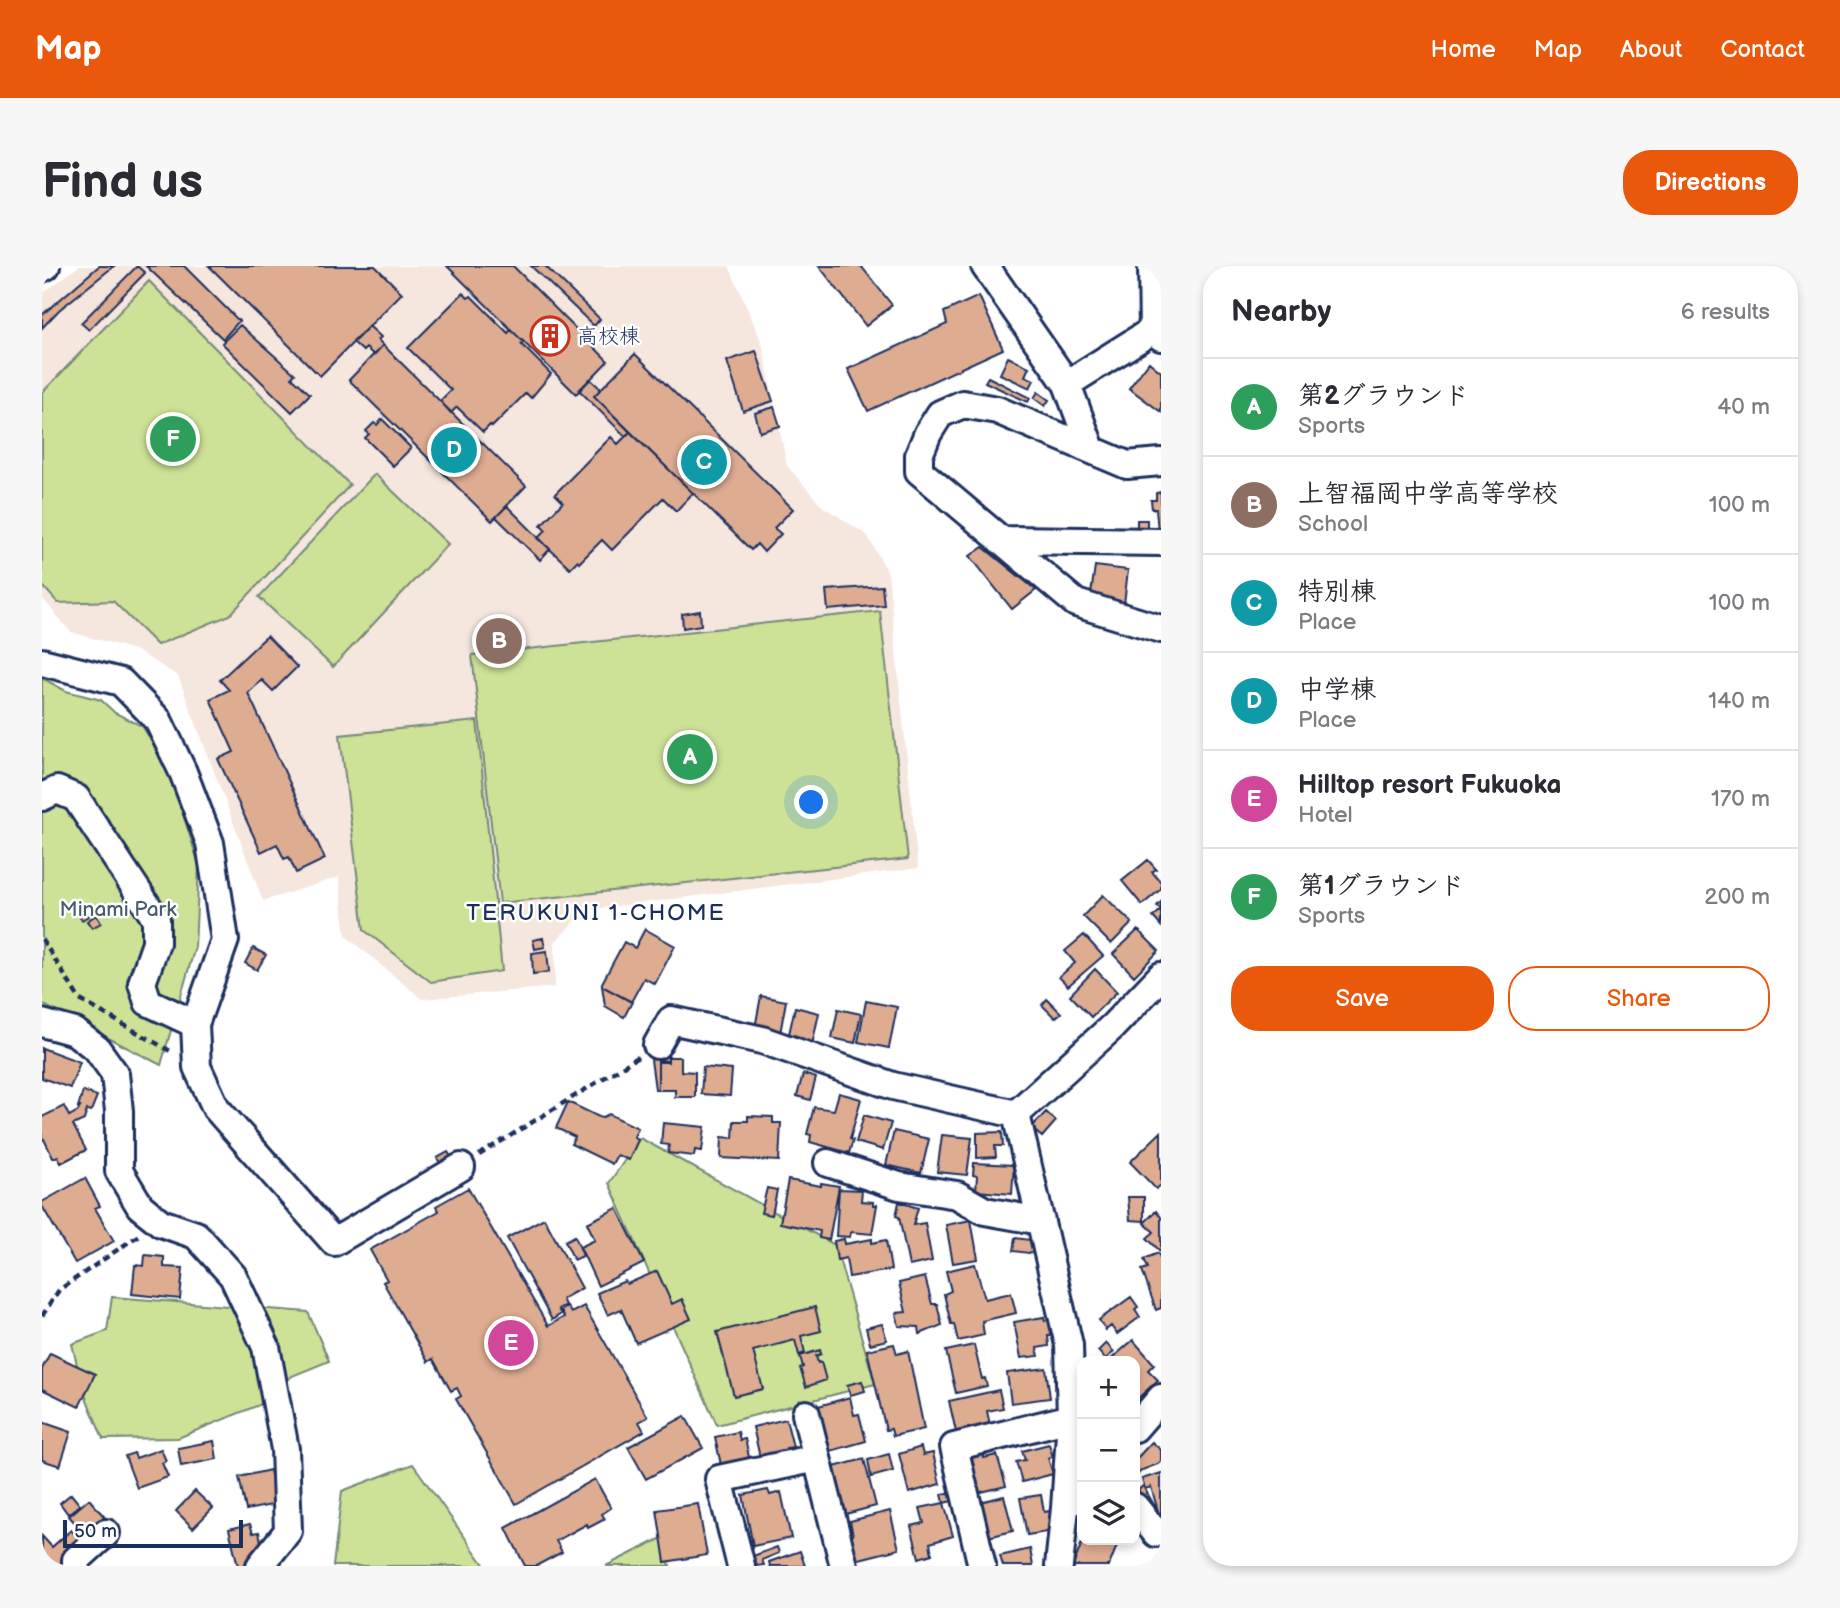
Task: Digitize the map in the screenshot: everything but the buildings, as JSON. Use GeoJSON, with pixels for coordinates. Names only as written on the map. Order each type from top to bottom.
{"type":"FeatureCollection","features":[{"type":"Feature","properties":{"kind":"street"},"geometry":{"type":"LineString","coordinates":[[985,266],[1067,384],[1091,449]]}},
{"type":"Feature","properties":{"kind":"street"},"geometry":{"type":"LineString","coordinates":[[1067,384],[1157,334],[1152,266]]}},
{"type":"Feature","properties":{"kind":"street"},"geometry":{"type":"LineString","coordinates":[[1161,462],[1127,465],[997,410],[963,404],[940,414],[919,455],[919,471],[1076,603],[1161,629]]}},
{"type":"Feature","properties":{"kind":"street"},"geometry":{"type":"LineString","coordinates":[[1000,540],[1161,542]]}},
{"type":"Feature","properties":{"kind":"street"},"geometry":{"type":"LineString","coordinates":[[42,662],[121,682],[158,720],[183,772],[210,844],[225,940],[195,1024],[197,1067],[216,1108],[334,1242],[461,1167]]}},
{"type":"Feature","properties":{"kind":"street"},"geometry":{"type":"LineString","coordinates":[[42,797],[57,790],[76,798],[156,919],[156,943],[142,983],[148,1002],[195,1024]]}},
{"type":"Feature","properties":{"kind":"street"},"geometry":{"type":"LineString","coordinates":[[1016,1114],[1112,1027],[1161,976]]}},
{"type":"Feature","properties":{"kind":"street"},"geometry":{"type":"LineString","coordinates":[[657,1045],[671,1020],[762,1040],[893,1086],[1016,1114]]}},
{"type":"Feature","properties":{"kind":"street"},"geometry":{"type":"LineString","coordinates":[[42,1023],[75,1032],[97,1049],[116,1074],[119,1171],[140,1206],[161,1223],[196,1235],[233,1276],[265,1347],[285,1448],[288,1531],[260,1566]]}},
{"type":"Feature","properties":{"kind":"street"},"geometry":{"type":"LineString","coordinates":[[1016,1114],[1069,1345],[1074,1498],[1059,1566]]}},
{"type":"Feature","properties":{"kind":"street"},"geometry":{"type":"LineString","coordinates":[[828,1163],[899,1186],[957,1195],[985,1211],[1041,1222]]}},
{"type":"Feature","properties":{"kind":"street"},"geometry":{"type":"LineString","coordinates":[[1140,1422],[1161,1398]]}},
{"type":"Feature","properties":{"kind":"street"},"geometry":{"type":"LineString","coordinates":[[806,1414],[844,1566]]}},
{"type":"Feature","properties":{"kind":"street"},"geometry":{"type":"LineString","coordinates":[[982,1566],[954,1447],[1071,1418]]}},
{"type":"Feature","properties":{"kind":"street"},"geometry":{"type":"LineString","coordinates":[[741,1566],[719,1479],[817,1458]]}},
{"type":"Feature","properties":{"kind":"street"},"geometry":{"type":"LineString","coordinates":[[1140,1513],[1156,1533],[1161,1532]]}},
{"type":"Feature","properties":{"kind":"street"},"geometry":{"type":"LineString","coordinates":[[76,1566],[76,1560],[106,1533]]}},
{"type":"Feature","properties":{"kind":"path"},"geometry":{"type":"LineString","coordinates":[[42,939],[80,1000],[197,1067]]}},
{"type":"Feature","properties":{"kind":"path"},"geometry":{"type":"LineString","coordinates":[[461,1167],[657,1045]]}},
{"type":"Feature","properties":{"kind":"path"},"geometry":{"type":"LineString","coordinates":[[42,1316],[59,1290],[129,1241],[161,1223]]}},
{"type":"Feature","properties":{"kind":"shaded area"},"geometry":{"type":"Polygon","coordinates":[[[79,266],[729,266],[762,343],[787,466],[822,506],[867,535],[888,573],[918,868],[585,910],[555,942],[555,987],[422,999],[346,936],[339,877],[263,901],[178,676],[135,650],[71,632],[42,598],[42,294],[79,266]]]}},
{"type":"Feature","properties":{"kind":"green space"},"geometry":{"type":"Polygon","coordinates":[[[149,281],[350,485],[230,615],[157,645],[113,601],[58,603],[42,585],[42,393],[149,281]]]}},
{"type":"Feature","properties":{"kind":"green space"},"geometry":{"type":"Polygon","coordinates":[[[375,474],[448,544],[333,667],[259,597],[375,474]]]}},
{"type":"Feature","properties":{"kind":"green space"},"geometry":{"type":"Polygon","coordinates":[[[880,611],[908,859],[500,903],[472,655],[880,611]]]}},
{"type":"Feature","properties":{"kind":"green space","name":"Minami Park"},"geometry":{"type":"Polygon","coordinates":[[[44,679],[66,691],[101,700],[115,713],[142,726],[168,766],[199,865],[195,947],[161,1065],[42,1004],[44,679]]]}},
{"type":"Feature","properties":{"kind":"green space"},"geometry":{"type":"Polygon","coordinates":[[[477,721],[502,971],[431,982],[364,930],[340,735],[477,721]]]}},
{"type":"Feature","properties":{"kind":"green space"},"geometry":{"type":"Polygon","coordinates":[[[640,1138],[835,1245],[875,1384],[717,1425],[609,1183],[640,1138]]]}},
{"type":"Feature","properties":{"kind":"green space"},"geometry":{"type":"Polygon","coordinates":[[[112,1297],[308,1312],[329,1361],[292,1376],[264,1403],[178,1438],[103,1439],[83,1390],[72,1344],[107,1331],[112,1297]]]}},
{"type":"Feature","properties":{"kind":"green space"},"geometry":{"type":"Polygon","coordinates":[[[413,1464],[485,1566],[333,1566],[342,1491],[413,1464]]]}},
{"type":"Feature","properties":{"kind":"green space"},"geometry":{"type":"Polygon","coordinates":[[[662,1538],[670,1566],[606,1566],[662,1538]]]}},
{"type":"Feature","properties":{"kind":"place","name":"高校棟"},"geometry":{"type":"Point","coordinates":[550,336]}},
{"type":"Feature","properties":{"kind":"place","name":"第1グラウンド"},"geometry":{"type":"Point","coordinates":[173,439]}},
{"type":"Feature","properties":{"kind":"place","name":"中学棟"},"geometry":{"type":"Point","coordinates":[454,450]}},
{"type":"Feature","properties":{"kind":"place","name":"特別棟"},"geometry":{"type":"Point","coordinates":[704,462]}},
{"type":"Feature","properties":{"kind":"place","name":"上智福岡中学高等学校"},"geometry":{"type":"Point","coordinates":[499,641]}},
{"type":"Feature","properties":{"kind":"place","name":"第2グラウンド"},"geometry":{"type":"Point","coordinates":[690,757]}},
{"type":"Feature","properties":{"kind":"place","name":"Hilltop resort Fukuoka"},"geometry":{"type":"Point","coordinates":[511,1343]}},
{"type":"Feature","properties":{"kind":"district","name":"TERUKUNI 1-CHOME"},"geometry":{"type":"Point","coordinates":[596,913]}}]}
